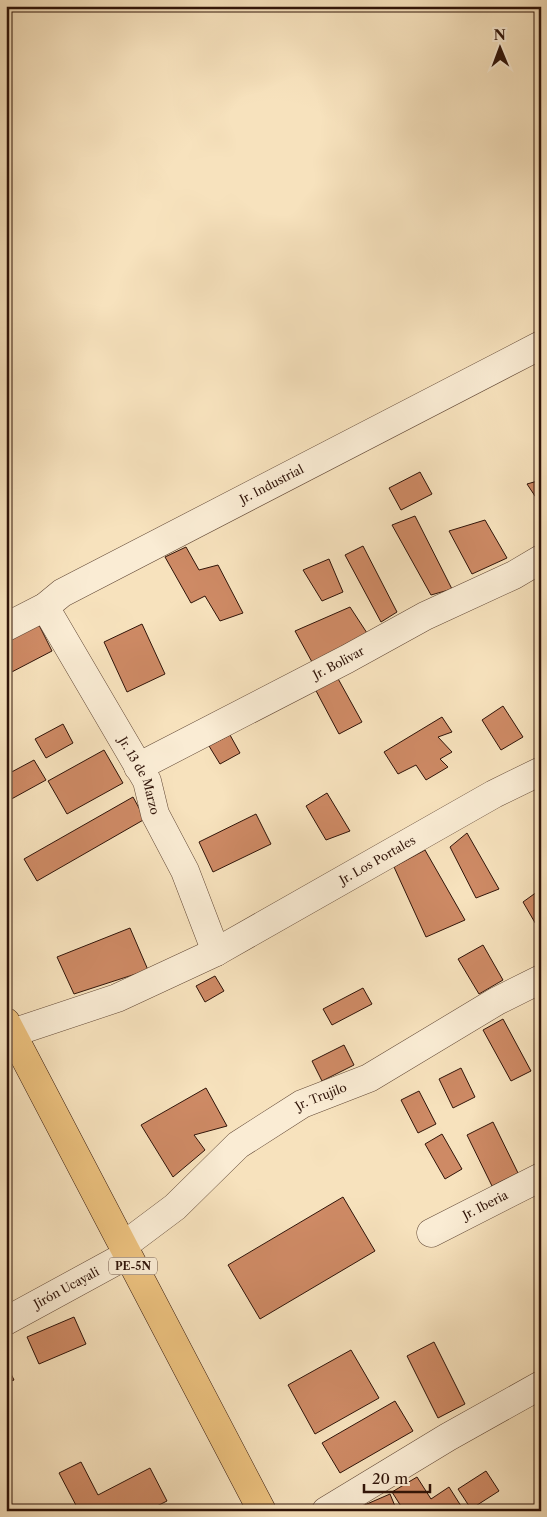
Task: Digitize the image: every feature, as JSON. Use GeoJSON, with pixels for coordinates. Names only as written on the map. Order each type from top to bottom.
{"type":"FeatureCollection","features":[{"type":"Feature","properties":{"kind":"highway","name":"PE-5N"},"geometry":{"type":"LineString","coordinates":[[8,1030],[262,1511]]}},
{"type":"Feature","properties":{"kind":"street","name":"Jr. Industrial"},"geometry":{"type":"LineString","coordinates":[[6,628],[46,607],[62,593],[541,345]]}},
{"type":"Feature","properties":{"kind":"street","name":"Jr. Bolivar"},"geometry":{"type":"LineString","coordinates":[[138,767],[347,659],[425,616],[514,575],[541,560]]}},
{"type":"Feature","properties":{"kind":"street","name":"Jr. 13 de Marzo"},"geometry":{"type":"LineString","coordinates":[[46,607],[147,781],[155,814],[185,871],[216,952]]}},
{"type":"Feature","properties":{"kind":"street","name":"Jr. Los Portales"},"geometry":{"type":"LineString","coordinates":[[8,1030],[117,998],[216,952],[494,794],[541,771]]}},
{"type":"Feature","properties":{"kind":"street","name":"Jr. Trujilo"},"geometry":{"type":"LineString","coordinates":[[125,1251],[176,1207],[238,1145],[302,1104],[369,1078],[497,1001],[541,979]]}},
{"type":"Feature","properties":{"kind":"street","name":"Jr. Iberia"},"geometry":{"type":"LineString","coordinates":[[431,1233],[541,1177]]}},
{"type":"Feature","properties":{"kind":"street","name":"Jirón Ucayali"},"geometry":{"type":"LineString","coordinates":[[6,1321],[125,1251]]}},
{"type":"Feature","properties":{"kind":"street"},"geometry":{"type":"LineString","coordinates":[[326,1511],[448,1437],[541,1385]]}},
{"type":"Feature","properties":{"kind":"building"},"geometry":{"type":"Polygon","coordinates":[[[420,472],[432,494],[401,510],[389,488],[420,472]]]}},
{"type":"Feature","properties":{"kind":"building"},"geometry":{"type":"Polygon","coordinates":[[[541,480],[541,505],[527,484],[541,480]]]}},
{"type":"Feature","properties":{"kind":"building"},"geometry":{"type":"Polygon","coordinates":[[[415,516],[452,589],[431,595],[392,525],[415,516]]]}},
{"type":"Feature","properties":{"kind":"building"},"geometry":{"type":"Polygon","coordinates":[[[485,520],[507,558],[472,574],[449,531],[485,520]]]}},
{"type":"Feature","properties":{"kind":"building"},"geometry":{"type":"Polygon","coordinates":[[[363,546],[397,612],[381,622],[345,555],[363,546]]]}},
{"type":"Feature","properties":{"kind":"building"},"geometry":{"type":"Polygon","coordinates":[[[186,547],[199,570],[218,565],[243,613],[220,621],[205,596],[191,603],[165,557],[186,547]]]}},
{"type":"Feature","properties":{"kind":"building"},"geometry":{"type":"Polygon","coordinates":[[[329,559],[343,592],[322,601],[303,570],[329,559]]]}},
{"type":"Feature","properties":{"kind":"building"},"geometry":{"type":"Polygon","coordinates":[[[350,607],[367,633],[312,662],[295,631],[350,607]]]}},
{"type":"Feature","properties":{"kind":"building"},"geometry":{"type":"Polygon","coordinates":[[[142,624],[165,674],[127,692],[104,642],[142,624]]]}},
{"type":"Feature","properties":{"kind":"building"},"geometry":{"type":"Polygon","coordinates":[[[39,625],[52,651],[6,675],[6,641],[39,625]]]}},
{"type":"Feature","properties":{"kind":"building"},"geometry":{"type":"Polygon","coordinates":[[[336,675],[362,722],[339,734],[314,687],[336,675]]]}},
{"type":"Feature","properties":{"kind":"building"},"geometry":{"type":"Polygon","coordinates":[[[503,706],[523,737],[501,750],[482,720],[503,706]]]}},
{"type":"Feature","properties":{"kind":"building"},"geometry":{"type":"Polygon","coordinates":[[[442,717],[452,732],[438,737],[452,752],[440,759],[448,767],[426,780],[416,765],[398,774],[384,752],[442,717]]]}},
{"type":"Feature","properties":{"kind":"building"},"geometry":{"type":"Polygon","coordinates":[[[63,724],[73,743],[46,758],[35,739],[63,724]]]}},
{"type":"Feature","properties":{"kind":"building"},"geometry":{"type":"Polygon","coordinates":[[[230,735],[240,753],[220,764],[209,746],[230,735]]]}},
{"type":"Feature","properties":{"kind":"building"},"geometry":{"type":"Polygon","coordinates":[[[104,750],[123,783],[67,814],[48,781],[104,750]]]}},
{"type":"Feature","properties":{"kind":"building"},"geometry":{"type":"Polygon","coordinates":[[[34,760],[46,780],[6,802],[6,775],[34,760]]]}},
{"type":"Feature","properties":{"kind":"building"},"geometry":{"type":"Polygon","coordinates":[[[327,793],[350,831],[326,840],[306,806],[327,793]]]}},
{"type":"Feature","properties":{"kind":"building"},"geometry":{"type":"Polygon","coordinates":[[[133,797],[145,819],[37,881],[24,859],[133,797]]]}},
{"type":"Feature","properties":{"kind":"building"},"geometry":{"type":"Polygon","coordinates":[[[256,814],[271,844],[213,872],[199,842],[256,814]]]}},
{"type":"Feature","properties":{"kind":"building"},"geometry":{"type":"Polygon","coordinates":[[[467,833],[499,889],[476,898],[450,847],[467,833]]]}},
{"type":"Feature","properties":{"kind":"building"},"geometry":{"type":"Polygon","coordinates":[[[425,850],[465,920],[426,937],[394,867],[425,850]]]}},
{"type":"Feature","properties":{"kind":"building"},"geometry":{"type":"Polygon","coordinates":[[[541,889],[541,933],[523,902],[541,889]]]}},
{"type":"Feature","properties":{"kind":"building"},"geometry":{"type":"Polygon","coordinates":[[[130,928],[148,970],[74,994],[57,957],[130,928]]]}},
{"type":"Feature","properties":{"kind":"building"},"geometry":{"type":"Polygon","coordinates":[[[483,945],[503,980],[479,994],[458,959],[483,945]]]}},
{"type":"Feature","properties":{"kind":"building"},"geometry":{"type":"Polygon","coordinates":[[[215,976],[224,991],[205,1002],[196,986],[215,976]]]}},
{"type":"Feature","properties":{"kind":"building"},"geometry":{"type":"Polygon","coordinates":[[[363,988],[372,1004],[332,1025],[323,1009],[363,988]]]}},
{"type":"Feature","properties":{"kind":"building"},"geometry":{"type":"Polygon","coordinates":[[[503,1019],[531,1071],[511,1081],[483,1030],[503,1019]]]}},
{"type":"Feature","properties":{"kind":"building"},"geometry":{"type":"Polygon","coordinates":[[[344,1045],[354,1065],[322,1081],[312,1061],[344,1045]]]}},
{"type":"Feature","properties":{"kind":"building"},"geometry":{"type":"Polygon","coordinates":[[[461,1068],[475,1097],[453,1108],[439,1079],[461,1068]]]}},
{"type":"Feature","properties":{"kind":"building"},"geometry":{"type":"Polygon","coordinates":[[[206,1088],[227,1126],[194,1135],[205,1150],[173,1177],[141,1125],[206,1088]]]}},
{"type":"Feature","properties":{"kind":"building"},"geometry":{"type":"Polygon","coordinates":[[[419,1091],[436,1124],[418,1133],[401,1100],[419,1091]]]}},
{"type":"Feature","properties":{"kind":"building"},"geometry":{"type":"Polygon","coordinates":[[[493,1122],[518,1173],[492,1186],[467,1135],[493,1122]]]}},
{"type":"Feature","properties":{"kind":"building"},"geometry":{"type":"Polygon","coordinates":[[[442,1134],[462,1169],[445,1179],[425,1144],[442,1134]]]}},
{"type":"Feature","properties":{"kind":"building"},"geometry":{"type":"Polygon","coordinates":[[[343,1197],[375,1251],[260,1319],[228,1265],[343,1197]]]}},
{"type":"Feature","properties":{"kind":"building"},"geometry":{"type":"Polygon","coordinates":[[[74,1317],[86,1344],[39,1364],[27,1337],[74,1317]]]}},
{"type":"Feature","properties":{"kind":"building"},"geometry":{"type":"Polygon","coordinates":[[[434,1342],[465,1404],[438,1418],[407,1356],[434,1342]]]}},
{"type":"Feature","properties":{"kind":"building"},"geometry":{"type":"Polygon","coordinates":[[[351,1350],[379,1398],[315,1434],[288,1385],[351,1350]]]}},
{"type":"Feature","properties":{"kind":"building"},"geometry":{"type":"Polygon","coordinates":[[[6,1364],[14,1380],[6,1383],[6,1364]]]}},
{"type":"Feature","properties":{"kind":"building"},"geometry":{"type":"Polygon","coordinates":[[[395,1401],[413,1431],[340,1473],[322,1443],[395,1401]]]}},
{"type":"Feature","properties":{"kind":"building"},"geometry":{"type":"Polygon","coordinates":[[[81,1462],[98,1495],[150,1468],[167,1501],[147,1511],[79,1511],[59,1473],[81,1462]]]}},
{"type":"Feature","properties":{"kind":"building"},"geometry":{"type":"Polygon","coordinates":[[[486,1471],[499,1491],[471,1509],[458,1489],[486,1471]]]}},
{"type":"Feature","properties":{"kind":"building"},"geometry":{"type":"Polygon","coordinates":[[[417,1477],[431,1499],[449,1487],[461,1506],[453,1511],[404,1511],[392,1492],[417,1477]]]}},
{"type":"Feature","properties":{"kind":"building"},"geometry":{"type":"Polygon","coordinates":[[[390,1494],[397,1511],[362,1511],[360,1507],[390,1494]]]}}]}
